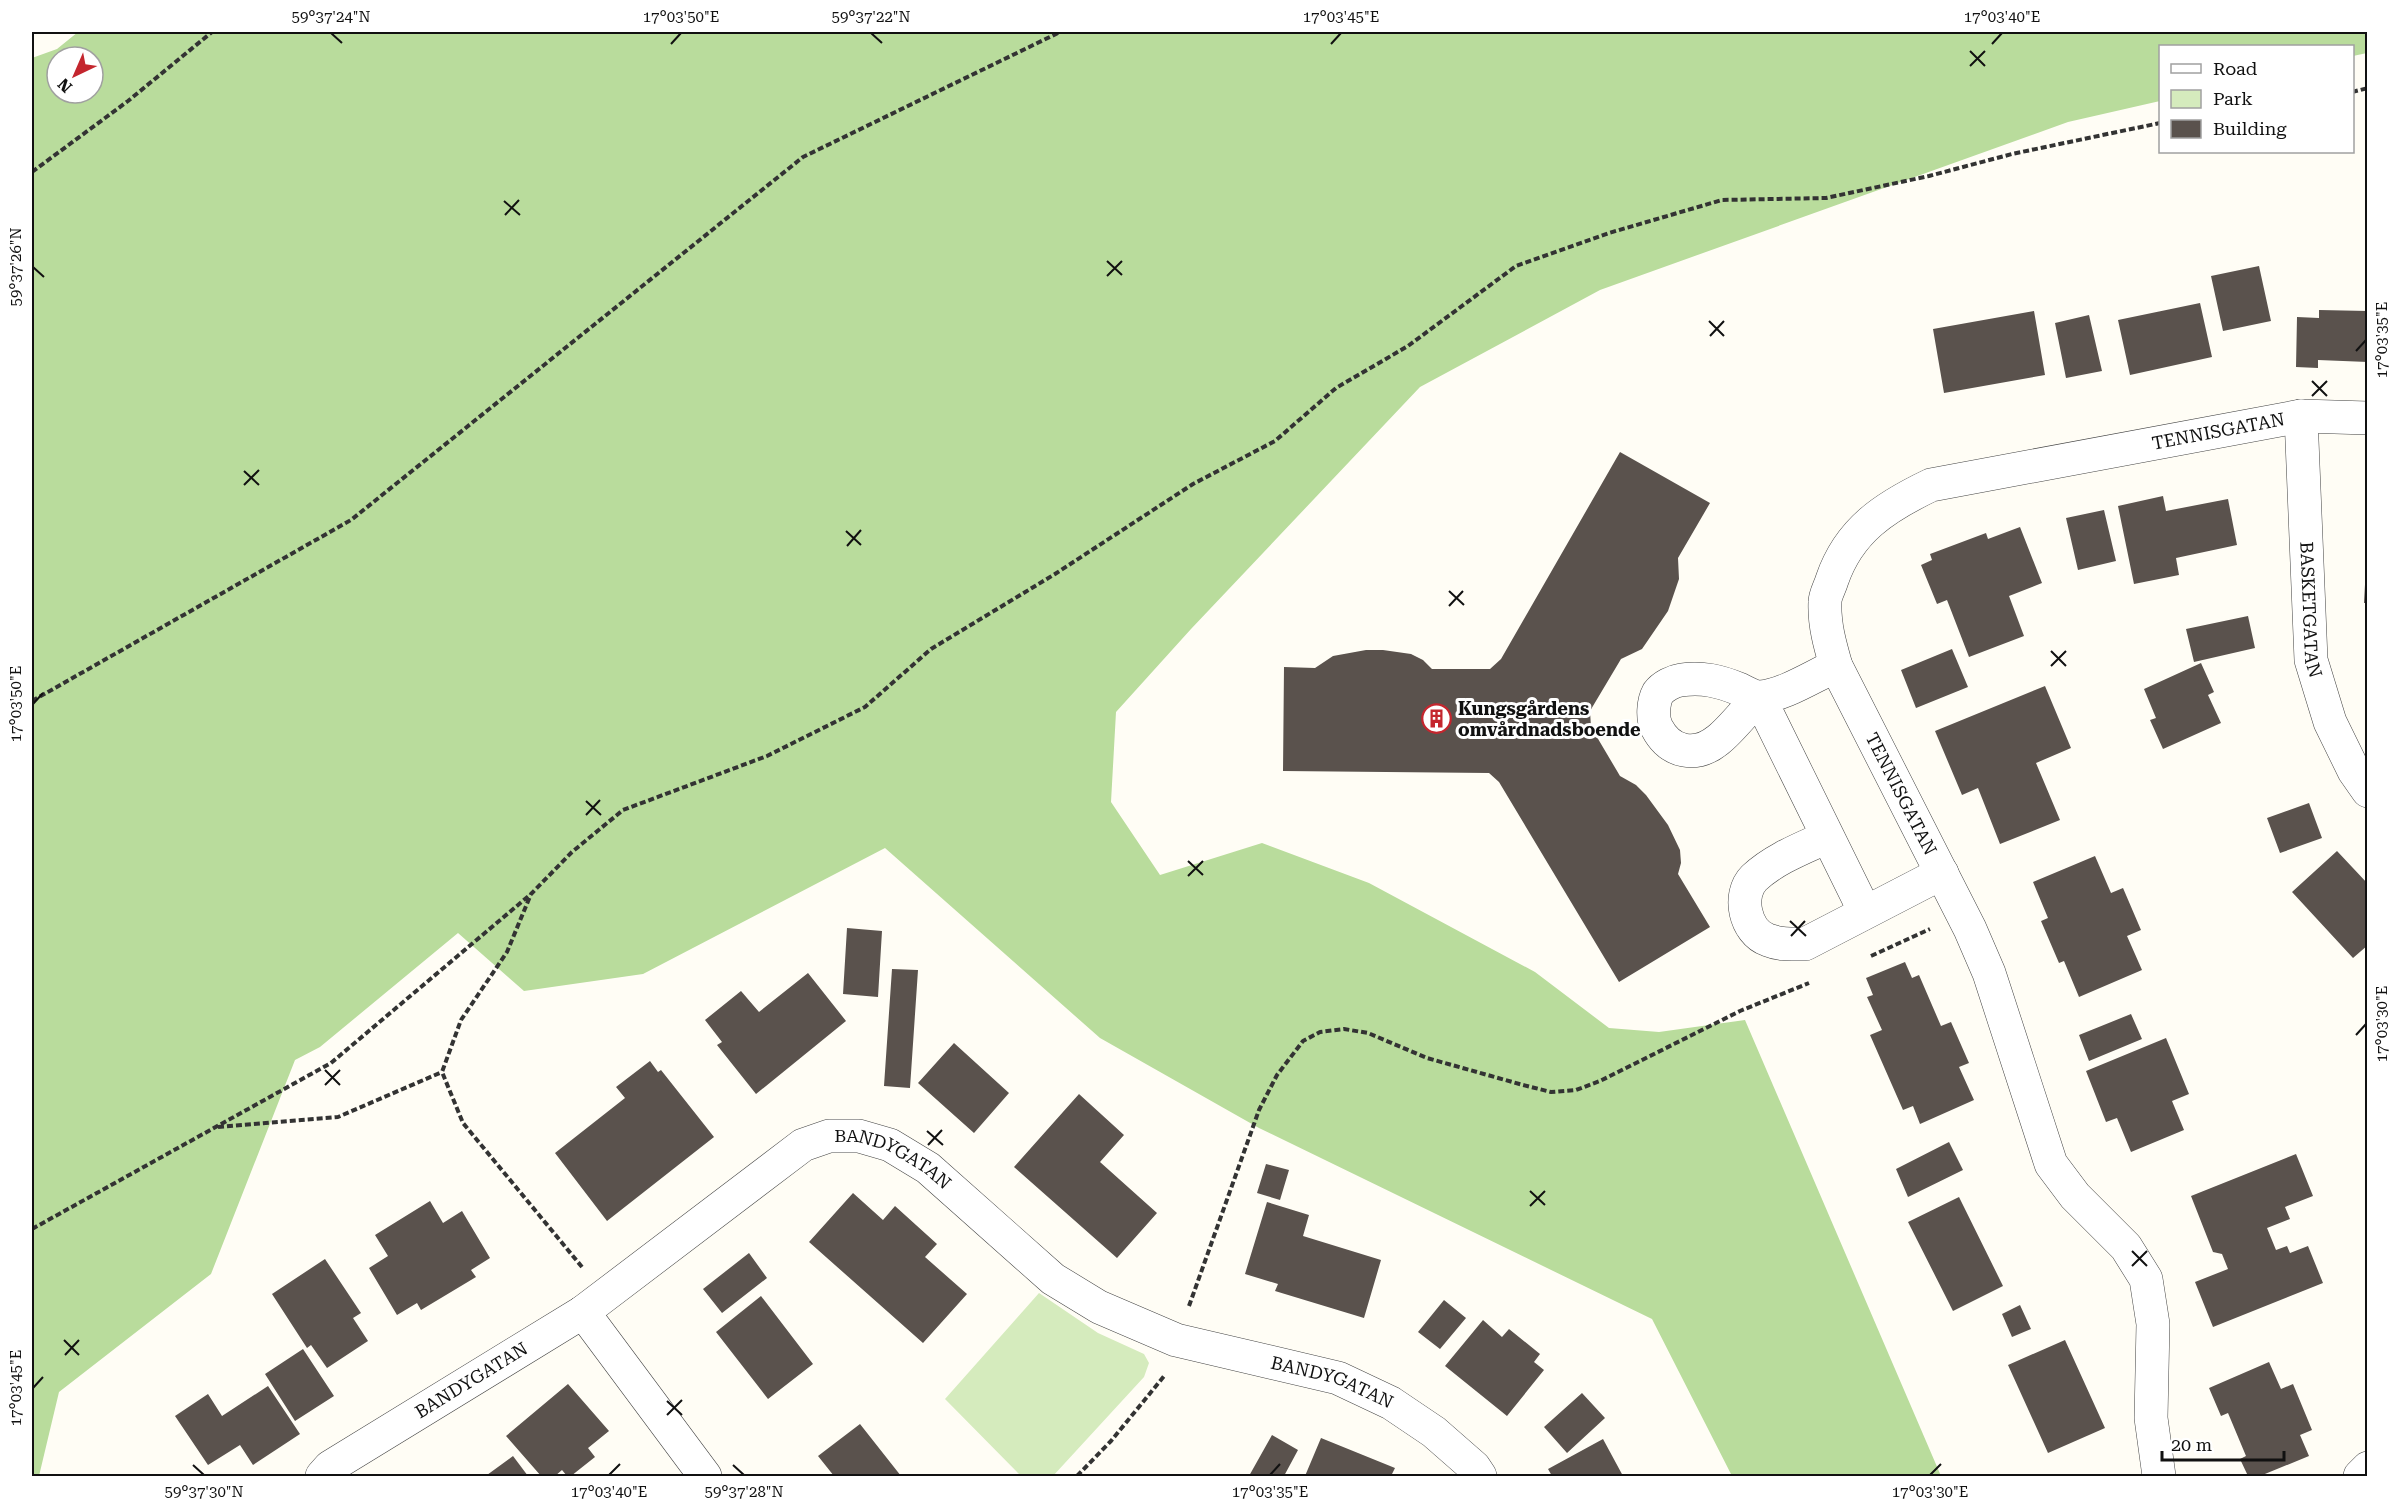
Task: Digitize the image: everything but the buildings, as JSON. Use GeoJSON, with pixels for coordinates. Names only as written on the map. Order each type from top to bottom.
{"type":"FeatureCollection","features":[{"type":"Feature","properties":{"kind":"street","name":"TENNISGATAN"},"geometry":{"type":"LineString","coordinates":[[2159,1476],[2151,1418],[2153,1324],[2146,1279],[2127,1247],[2075,1196],[2051,1164],[1989,973],[1963,914],[1836,666],[1827,637],[1825,600],[1839,560],[1868,522],[1897,501],[1931,485],[2301,416],[2367,418]]}},
{"type":"Feature","properties":{"kind":"street","name":"BASKETGATAN"},"geometry":{"type":"LineString","coordinates":[[2301,416],[2311,660],[2330,722],[2354,771],[2367,791]]}},
{"type":"Feature","properties":{"kind":"street"},"geometry":{"type":"LineString","coordinates":[[1836,666],[1780,692],[1759,697],[1865,912]]}},
{"type":"Feature","properties":{"kind":"street"},"geometry":{"type":"LineString","coordinates":[[1827,837],[1793,853],[1754,878],[1746,888],[1744,908],[1751,925],[1766,940],[1786,945],[1805,944],[1942,873]]}},
{"type":"Feature","properties":{"kind":"street","name":"BANDYGATAN"},"geometry":{"type":"LineString","coordinates":[[322,1476],[330,1467],[594,1304],[803,1145],[829,1136],[859,1136],[890,1145],[928,1168],[1053,1279],[1099,1307],[1176,1340],[1338,1378],[1391,1403],[1434,1432],[1474,1467],[1480,1476]]}},
{"type":"Feature","properties":{"kind":"street"},"geometry":{"type":"LineString","coordinates":[[594,1304],[705,1476]]}},
{"type":"Feature","properties":{"kind":"street"},"geometry":{"type":"LineString","coordinates":[[2360,1476],[2367,1468]]}},
{"type":"Feature","properties":{"kind":"path"},"geometry":{"type":"LineString","coordinates":[[32,172],[128,101],[212,32]]}},
{"type":"Feature","properties":{"kind":"path"},"geometry":{"type":"LineString","coordinates":[[32,701],[351,520],[803,157],[1060,32]]}},
{"type":"Feature","properties":{"kind":"path"},"geometry":{"type":"LineString","coordinates":[[32,1229],[331,1063],[531,894],[572,852],[623,810],[767,756],[865,707],[931,649],[1055,574],[1193,484],[1275,441],[1336,388],[1408,345],[1516,266],[1609,233],[1722,200],[1826,198],[1929,176],[2012,154],[2159,123]]}},
{"type":"Feature","properties":{"kind":"path"},"geometry":{"type":"LineString","coordinates":[[531,894],[507,952],[461,1020],[441,1072],[463,1124],[594,1304]]}},
{"type":"Feature","properties":{"kind":"path"},"geometry":{"type":"LineString","coordinates":[[1866,958],[1963,914]]}},
{"type":"Feature","properties":{"kind":"path"},"geometry":{"type":"LineString","coordinates":[[1077,1476],[1111,1441],[1165,1375],[1258,1110],[1277,1075],[1303,1041],[1320,1032],[1344,1029],[1368,1033],[1427,1058],[1523,1085],[1551,1092],[1576,1090],[1600,1081],[1740,1011],[1812,982]]}},
{"type":"Feature","properties":{"kind":"path"},"geometry":{"type":"LineString","coordinates":[[216,1127],[338,1117],[441,1072]]}},
{"type":"Feature","properties":{"kind":"green space"},"geometry":{"type":"Polygon","coordinates":[[[78,32],[2367,32],[2367,53],[2354,56],[2354,45],[2159,45],[2159,101],[2068,122],[1600,290],[1420,387],[1191,629],[1116,712],[1111,802],[1160,875],[1262,843],[1369,883],[1535,972],[1609,1028],[1659,1032],[1745,1020],[1941,1476],[1732,1476],[1652,1319],[1259,1128],[1100,1038],[885,848],[643,974],[524,991],[458,933],[320,1047],[295,1060],[211,1274],[59,1392],[39,1476],[32,1476],[32,58],[45,53],[45,105],[105,105],[105,45],[62,45],[78,32]]]}},
{"type":"Feature","properties":{"kind":"green space"},"geometry":{"type":"Polygon","coordinates":[[[1039,1293],[1098,1333],[1144,1354],[1149,1363],[1144,1377],[1053,1476],[1021,1476],[945,1399],[1039,1293]]]}},
{"type":"Feature","properties":{"kind":"place","name":"Kungsgårdens omvårdnadsboende"},"geometry":{"type":"Point","coordinates":[1437,719]}}]}
